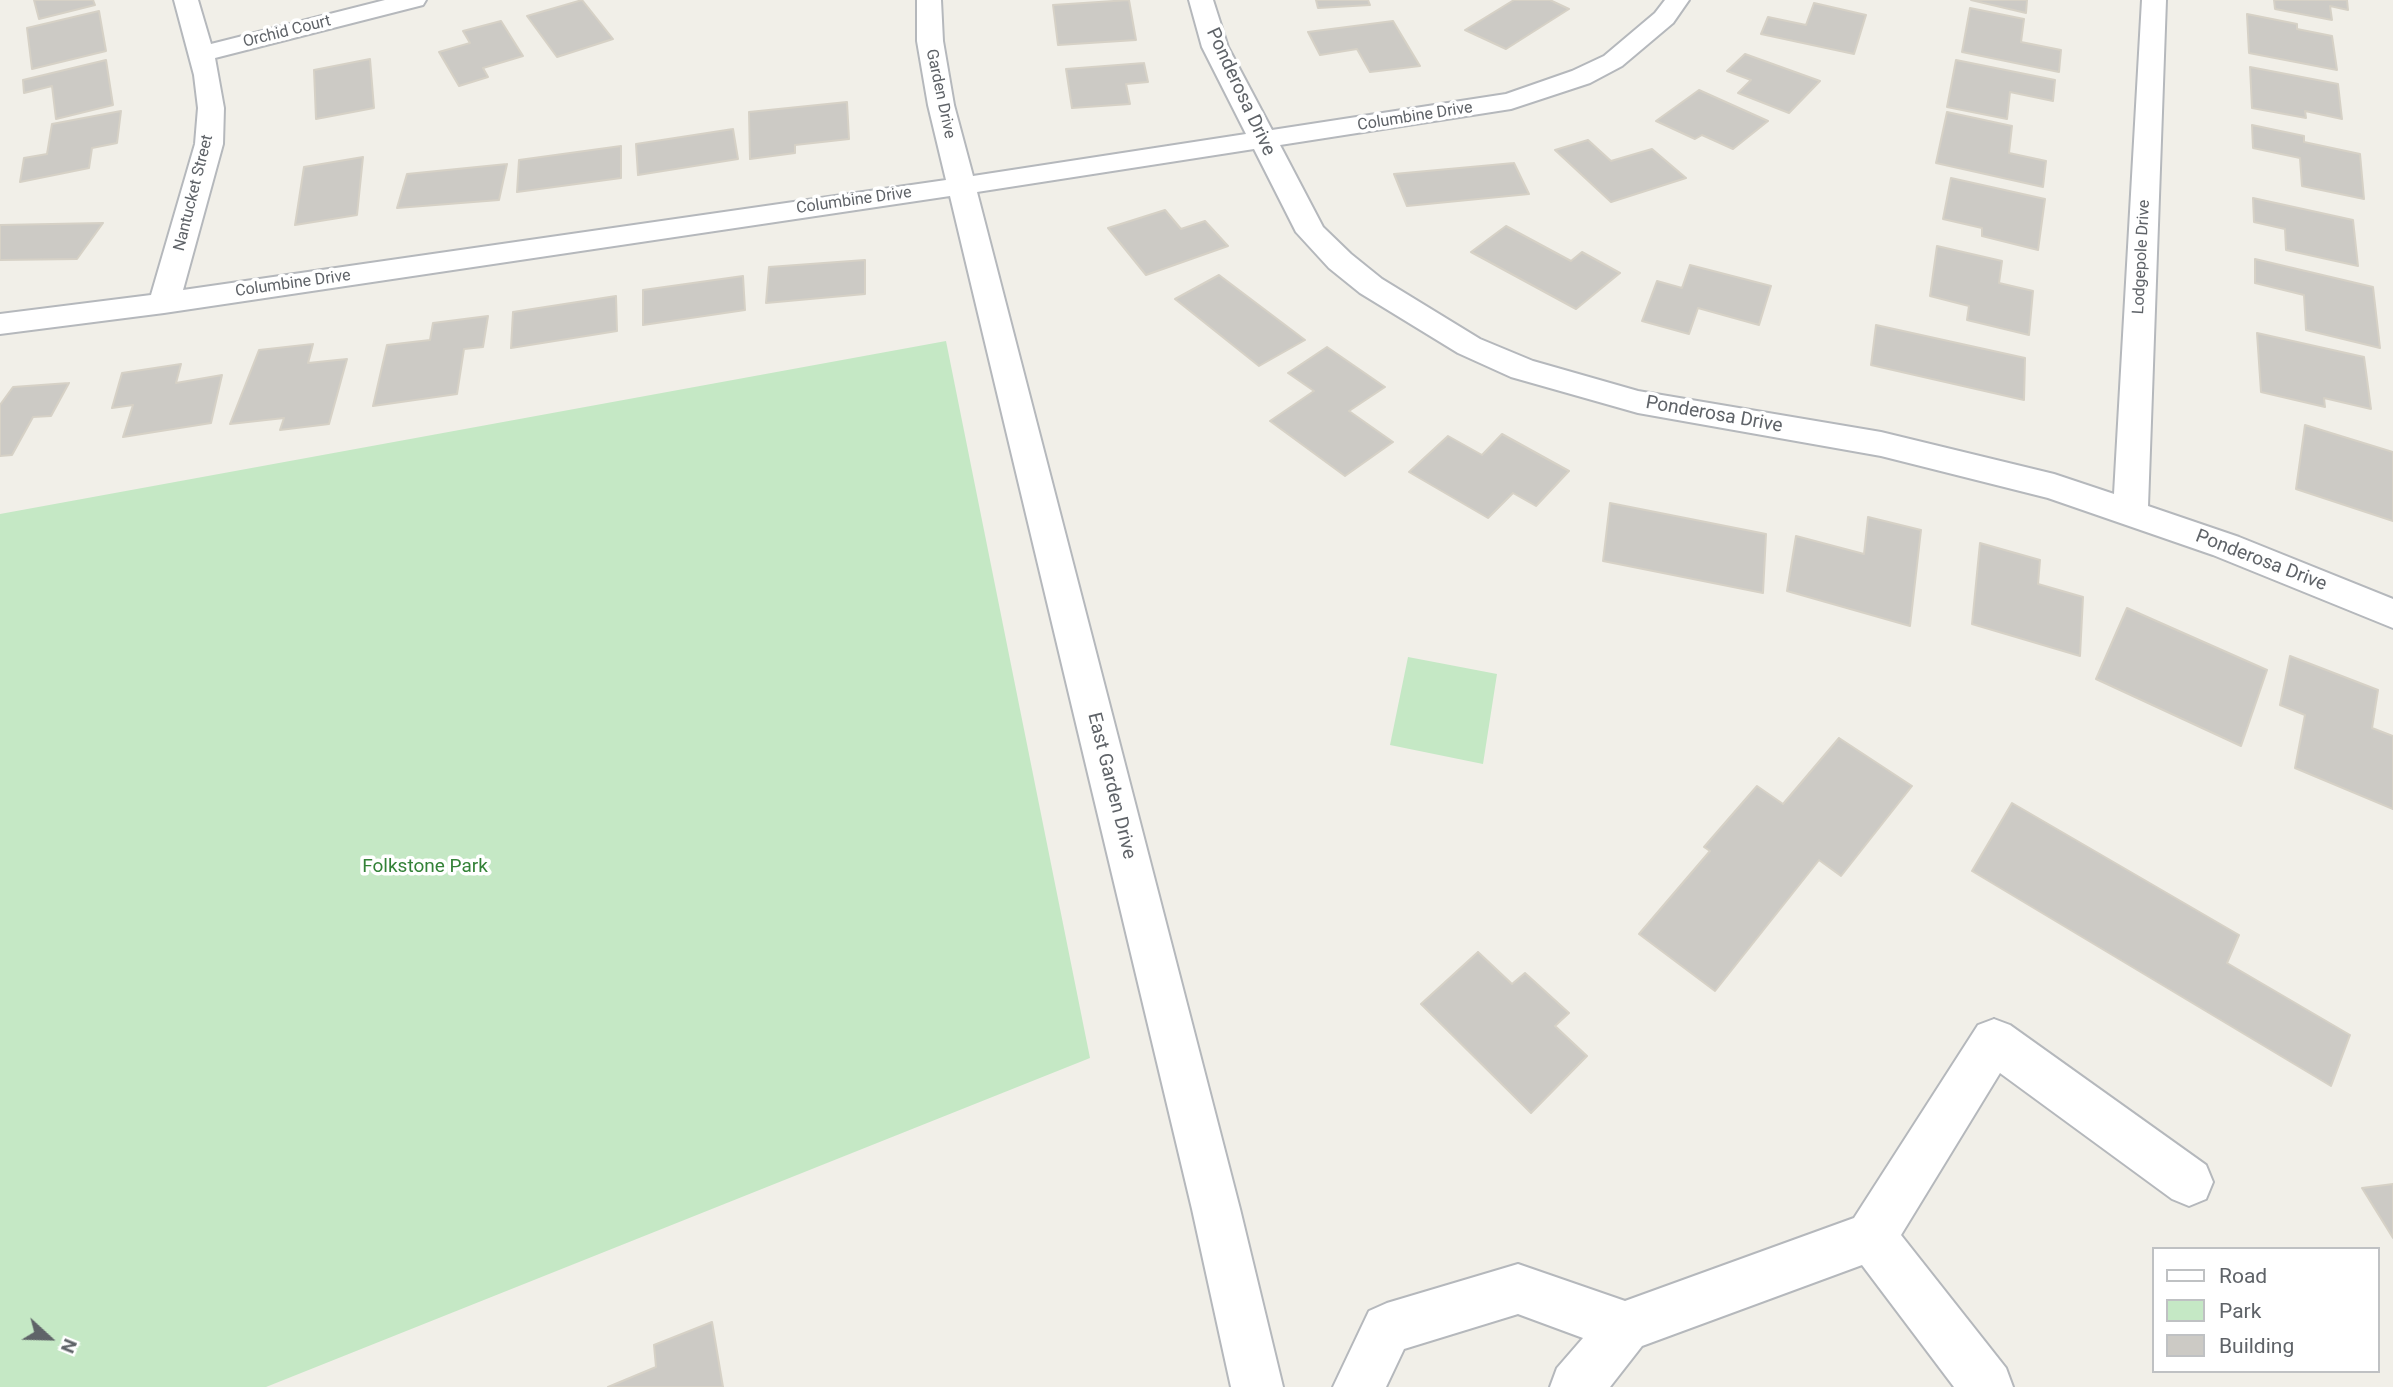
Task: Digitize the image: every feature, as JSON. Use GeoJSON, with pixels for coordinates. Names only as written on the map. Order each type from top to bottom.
{"type":"FeatureCollection","features":[{"type":"Feature","properties":{"kind":"street","name":"Nantucket Street"},"geometry":{"type":"LineString","coordinates":[[164,303],[209,144],[211,108],[201,54],[186,0]]}},
{"type":"Feature","properties":{"kind":"street","name":"Orchid Court"},"geometry":{"type":"LineString","coordinates":[[201,54],[414,0]]}},
{"type":"Feature","properties":{"kind":"street","name":"Garden Drive"},"geometry":{"type":"LineString","coordinates":[[929,0],[930,41],[941,106],[962,186]]}},
{"type":"Feature","properties":{"kind":"street","name":"Ponderosa Drive"},"geometry":{"type":"LineString","coordinates":[[1201,0],[1215,47],[1311,232],[1340,261],[1371,286],[1437,328],[1522,369],[1638,402],[1881,444],[2054,487],[2226,546],[2393,614]]}},
{"type":"Feature","properties":{"kind":"street","name":"Columbine Drive"},"geometry":{"type":"LineString","coordinates":[[0,324],[164,303],[962,186],[1511,101],[1581,76],[1613,61],[1664,18],[1677,0]]}},
{"type":"Feature","properties":{"kind":"street","name":"Lodgepole Drive"},"geometry":{"type":"LineString","coordinates":[[2130,513],[2154,0]]}},
{"type":"Feature","properties":{"kind":"street","name":"East Garden Drive"},"geometry":{"type":"LineString","coordinates":[[962,186],[1216,1209],[1257,1387]]}},
{"type":"Feature","properties":{"kind":"street"},"geometry":{"type":"LineString","coordinates":[[1576,1387],[1625,1327],[1871,1237],[1994,1041],[2189,1182]]}},
{"type":"Feature","properties":{"kind":"street"},"geometry":{"type":"LineString","coordinates":[[1871,1237],[1987,1387]]}},
{"type":"Feature","properties":{"kind":"street"},"geometry":{"type":"LineString","coordinates":[[1360,1387],[1387,1329],[1518,1289],[1625,1327]]}},
{"type":"Feature","properties":{"kind":"green space","name":"Folkstone Park"},"geometry":{"type":"Polygon","coordinates":[[[946,341],[1090,1058],[266,1387],[0,1387],[0,514],[946,341]]]}},
{"type":"Feature","properties":{"kind":"green space"},"geometry":{"type":"Polygon","coordinates":[[[1408,657],[1497,674],[1483,764],[1390,745],[1408,657]]]}},
{"type":"Feature","properties":{"kind":"building"},"geometry":{"type":"Polygon","coordinates":[[[34,0],[93,0],[95,5],[39,19],[34,0]]]}},
{"type":"Feature","properties":{"kind":"building"},"geometry":{"type":"Polygon","coordinates":[[[582,0],[613,39],[557,57],[527,16],[582,0]]]}},
{"type":"Feature","properties":{"kind":"building"},"geometry":{"type":"Polygon","coordinates":[[[1129,0],[1136,40],[1058,45],[1053,5],[1129,0]]]}},
{"type":"Feature","properties":{"kind":"building"},"geometry":{"type":"Polygon","coordinates":[[[1316,0],[1368,0],[1370,5],[1318,8],[1316,0]]]}},
{"type":"Feature","properties":{"kind":"building"},"geometry":{"type":"Polygon","coordinates":[[[1514,0],[1550,0],[1569,9],[1506,49],[1465,30],[1514,0]]]}},
{"type":"Feature","properties":{"kind":"building"},"geometry":{"type":"Polygon","coordinates":[[[1971,0],[2027,0],[2026,13],[1971,0]]]}},
{"type":"Feature","properties":{"kind":"building"},"geometry":{"type":"Polygon","coordinates":[[[2274,0],[2347,0],[2348,10],[2330,6],[2332,20],[2275,9],[2274,0]]]}},
{"type":"Feature","properties":{"kind":"building"},"geometry":{"type":"Polygon","coordinates":[[[1814,3],[1866,15],[1854,54],[1761,34],[1768,17],[1806,25],[1814,3]]]}},
{"type":"Feature","properties":{"kind":"building"},"geometry":{"type":"Polygon","coordinates":[[[1970,8],[2024,19],[2021,42],[2061,50],[2059,72],[1962,52],[1970,8]]]}},
{"type":"Feature","properties":{"kind":"building"},"geometry":{"type":"Polygon","coordinates":[[[99,11],[106,51],[32,69],[27,28],[99,11]]]}},
{"type":"Feature","properties":{"kind":"building"},"geometry":{"type":"Polygon","coordinates":[[[2247,14],[2297,24],[2297,29],[2332,36],[2337,70],[2249,53],[2247,14]]]}},
{"type":"Feature","properties":{"kind":"building"},"geometry":{"type":"Polygon","coordinates":[[[501,21],[523,56],[483,68],[488,77],[459,86],[439,52],[470,43],[463,31],[501,21]]]}},
{"type":"Feature","properties":{"kind":"building"},"geometry":{"type":"Polygon","coordinates":[[[1393,21],[1420,66],[1370,72],[1357,49],[1320,55],[1308,32],[1393,21]]]}},
{"type":"Feature","properties":{"kind":"building"},"geometry":{"type":"Polygon","coordinates":[[[1745,54],[1820,81],[1789,113],[1738,93],[1751,80],[1727,71],[1745,54]]]}},
{"type":"Feature","properties":{"kind":"building"},"geometry":{"type":"Polygon","coordinates":[[[370,59],[374,108],[316,119],[314,70],[370,59]]]}},
{"type":"Feature","properties":{"kind":"building"},"geometry":{"type":"Polygon","coordinates":[[[106,60],[113,105],[56,119],[52,86],[24,93],[23,80],[106,60]]]}},
{"type":"Feature","properties":{"kind":"building"},"geometry":{"type":"Polygon","coordinates":[[[1956,60],[2055,80],[2053,101],[2010,92],[2007,119],[1947,107],[1956,60]]]}},
{"type":"Feature","properties":{"kind":"building"},"geometry":{"type":"Polygon","coordinates":[[[1144,63],[1148,82],[1126,84],[1130,104],[1072,108],[1066,69],[1144,63]]]}},
{"type":"Feature","properties":{"kind":"building"},"geometry":{"type":"Polygon","coordinates":[[[2250,67],[2338,84],[2342,119],[2305,111],[2306,118],[2252,108],[2250,67]]]}},
{"type":"Feature","properties":{"kind":"building"},"geometry":{"type":"Polygon","coordinates":[[[1699,90],[1768,121],[1733,149],[1702,135],[1695,139],[1656,121],[1699,90]]]}},
{"type":"Feature","properties":{"kind":"building"},"geometry":{"type":"Polygon","coordinates":[[[847,102],[849,139],[795,145],[795,153],[750,159],[749,112],[847,102]]]}},
{"type":"Feature","properties":{"kind":"building"},"geometry":{"type":"Polygon","coordinates":[[[121,111],[117,143],[92,148],[89,168],[20,182],[24,158],[47,154],[52,124],[121,111]]]}},
{"type":"Feature","properties":{"kind":"building"},"geometry":{"type":"Polygon","coordinates":[[[1947,112],[2012,126],[2009,153],[2046,161],[2043,187],[1936,163],[1947,112]]]}},
{"type":"Feature","properties":{"kind":"building"},"geometry":{"type":"Polygon","coordinates":[[[2252,125],[2304,136],[2304,142],[2360,154],[2364,199],[2302,186],[2300,158],[2253,148],[2252,125]]]}},
{"type":"Feature","properties":{"kind":"building"},"geometry":{"type":"Polygon","coordinates":[[[733,129],[738,159],[638,175],[636,144],[733,129]]]}},
{"type":"Feature","properties":{"kind":"building"},"geometry":{"type":"Polygon","coordinates":[[[1588,140],[1611,161],[1652,149],[1686,178],[1611,202],[1555,150],[1588,140]]]}},
{"type":"Feature","properties":{"kind":"building"},"geometry":{"type":"Polygon","coordinates":[[[621,146],[621,178],[517,192],[519,160],[621,146]]]}},
{"type":"Feature","properties":{"kind":"building"},"geometry":{"type":"Polygon","coordinates":[[[363,157],[357,215],[295,225],[304,167],[363,157]]]}},
{"type":"Feature","properties":{"kind":"building"},"geometry":{"type":"Polygon","coordinates":[[[1514,163],[1529,194],[1407,206],[1394,174],[1514,163]]]}},
{"type":"Feature","properties":{"kind":"building"},"geometry":{"type":"Polygon","coordinates":[[[507,164],[499,200],[397,208],[407,174],[507,164]]]}},
{"type":"Feature","properties":{"kind":"building"},"geometry":{"type":"Polygon","coordinates":[[[1951,178],[2045,199],[2038,250],[1982,236],[1982,228],[1943,219],[1951,178]]]}},
{"type":"Feature","properties":{"kind":"building"},"geometry":{"type":"Polygon","coordinates":[[[2253,198],[2353,220],[2358,266],[2286,250],[2285,229],[2254,222],[2253,198]]]}},
{"type":"Feature","properties":{"kind":"building"},"geometry":{"type":"Polygon","coordinates":[[[1165,210],[1181,229],[1205,221],[1228,246],[1146,275],[1108,228],[1165,210]]]}},
{"type":"Feature","properties":{"kind":"building"},"geometry":{"type":"Polygon","coordinates":[[[103,223],[77,259],[0,260],[0,225],[103,223]]]}},
{"type":"Feature","properties":{"kind":"building"},"geometry":{"type":"Polygon","coordinates":[[[1506,226],[1571,261],[1582,252],[1620,273],[1576,309],[1471,252],[1506,226]]]}},
{"type":"Feature","properties":{"kind":"building"},"geometry":{"type":"Polygon","coordinates":[[[1937,246],[2002,261],[1999,283],[2033,291],[2029,335],[1967,320],[1969,306],[1930,296],[1937,246]]]}},
{"type":"Feature","properties":{"kind":"building"},"geometry":{"type":"Polygon","coordinates":[[[2255,259],[2373,287],[2380,348],[2306,330],[2304,295],[2255,283],[2255,259]]]}},
{"type":"Feature","properties":{"kind":"building"},"geometry":{"type":"Polygon","coordinates":[[[865,260],[865,294],[766,303],[769,267],[865,260]]]}},
{"type":"Feature","properties":{"kind":"building"},"geometry":{"type":"Polygon","coordinates":[[[1690,265],[1771,286],[1759,325],[1698,308],[1689,334],[1642,321],[1657,281],[1682,288],[1690,265]]]}},
{"type":"Feature","properties":{"kind":"building"},"geometry":{"type":"Polygon","coordinates":[[[1219,275],[1305,340],[1259,366],[1175,299],[1219,275]]]}},
{"type":"Feature","properties":{"kind":"building"},"geometry":{"type":"Polygon","coordinates":[[[743,276],[745,310],[643,325],[643,290],[743,276]]]}},
{"type":"Feature","properties":{"kind":"building"},"geometry":{"type":"Polygon","coordinates":[[[616,296],[617,331],[511,348],[513,312],[616,296]]]}},
{"type":"Feature","properties":{"kind":"building"},"geometry":{"type":"Polygon","coordinates":[[[488,316],[483,347],[464,349],[457,394],[373,406],[387,345],[430,340],[433,323],[488,316]]]}},
{"type":"Feature","properties":{"kind":"building"},"geometry":{"type":"Polygon","coordinates":[[[1876,325],[2025,358],[2024,400],[1871,365],[1876,325]]]}},
{"type":"Feature","properties":{"kind":"building"},"geometry":{"type":"Polygon","coordinates":[[[2257,333],[2364,357],[2371,409],[2324,398],[2325,407],[2261,392],[2257,333]]]}},
{"type":"Feature","properties":{"kind":"building"},"geometry":{"type":"Polygon","coordinates":[[[313,344],[308,363],[347,359],[329,424],[280,430],[284,418],[230,424],[259,350],[313,344]]]}},
{"type":"Feature","properties":{"kind":"building"},"geometry":{"type":"Polygon","coordinates":[[[1327,347],[1385,387],[1349,411],[1393,442],[1345,476],[1270,421],[1314,391],[1288,373],[1327,347]]]}},
{"type":"Feature","properties":{"kind":"building"},"geometry":{"type":"Polygon","coordinates":[[[181,364],[176,383],[222,375],[211,423],[123,437],[133,405],[112,408],[122,373],[181,364]]]}},
{"type":"Feature","properties":{"kind":"building"},"geometry":{"type":"Polygon","coordinates":[[[69,383],[51,416],[33,417],[12,455],[0,456],[0,405],[13,387],[69,383]]]}},
{"type":"Feature","properties":{"kind":"building"},"geometry":{"type":"Polygon","coordinates":[[[2305,425],[2393,452],[2393,521],[2296,489],[2305,425]]]}},
{"type":"Feature","properties":{"kind":"building"},"geometry":{"type":"Polygon","coordinates":[[[1502,434],[1569,471],[1536,506],[1513,493],[1488,518],[1409,472],[1448,436],[1482,455],[1502,434]]]}},
{"type":"Feature","properties":{"kind":"building"},"geometry":{"type":"Polygon","coordinates":[[[1610,503],[1766,534],[1763,593],[1603,561],[1610,503]]]}},
{"type":"Feature","properties":{"kind":"building"},"geometry":{"type":"Polygon","coordinates":[[[1868,517],[1921,530],[1910,626],[1787,591],[1796,536],[1864,554],[1868,517]]]}},
{"type":"Feature","properties":{"kind":"building"},"geometry":{"type":"Polygon","coordinates":[[[1980,543],[2040,560],[2038,584],[2083,597],[2080,656],[1972,624],[1980,543]]]}},
{"type":"Feature","properties":{"kind":"building"},"geometry":{"type":"Polygon","coordinates":[[[2127,608],[2267,670],[2241,746],[2096,679],[2127,608]]]}},
{"type":"Feature","properties":{"kind":"building"},"geometry":{"type":"Polygon","coordinates":[[[2290,656],[2378,690],[2372,728],[2393,736],[2393,809],[2295,768],[2305,715],[2280,705],[2290,656]]]}},
{"type":"Feature","properties":{"kind":"building"},"geometry":{"type":"Polygon","coordinates":[[[1839,738],[1912,786],[1841,876],[1819,860],[1715,991],[1639,934],[1710,851],[1704,847],[1757,786],[1783,804],[1839,738]]]}},
{"type":"Feature","properties":{"kind":"building"},"geometry":{"type":"Polygon","coordinates":[[[2012,803],[2239,935],[2227,963],[2350,1035],[2331,1086],[1972,871],[2012,803]]]}},
{"type":"Feature","properties":{"kind":"building"},"geometry":{"type":"Polygon","coordinates":[[[1478,952],[1512,984],[1525,973],[1569,1013],[1555,1026],[1587,1056],[1531,1113],[1421,1004],[1478,952]]]}},
{"type":"Feature","properties":{"kind":"building"},"geometry":{"type":"Polygon","coordinates":[[[2393,1184],[2393,1238],[2362,1188],[2393,1184]]]}},
{"type":"Feature","properties":{"kind":"building"},"geometry":{"type":"Polygon","coordinates":[[[712,1322],[723,1387],[608,1387],[656,1367],[654,1345],[712,1322]]]}}]}
